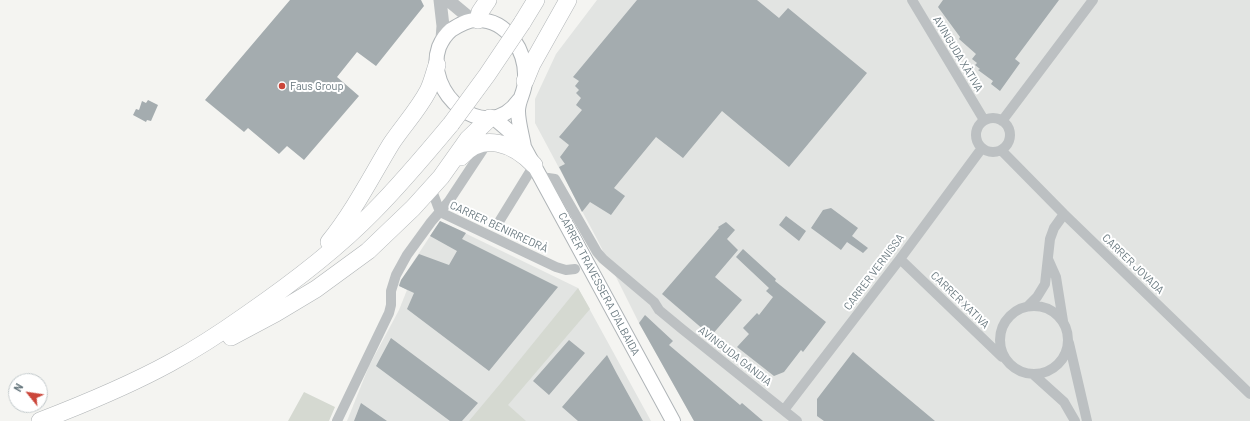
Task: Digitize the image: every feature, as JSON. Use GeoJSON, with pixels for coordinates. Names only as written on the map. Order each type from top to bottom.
{"type":"FeatureCollection","features":[{"type":"Feature","properties":{"kind":"highway"},"geometry":{"type":"LineString","coordinates":[[475,20],[488,0]]}},
{"type":"Feature","properties":{"kind":"highway"},"geometry":{"type":"LineString","coordinates":[[40,421],[94,400],[171,363],[284,289],[311,268],[377,208],[423,159],[452,124],[487,75],[536,0]]}},
{"type":"Feature","properties":{"kind":"highway"},"geometry":{"type":"LineString","coordinates":[[525,81],[532,64],[568,0]]}},
{"type":"Feature","properties":{"kind":"highway"},"geometry":{"type":"LineString","coordinates":[[171,363],[199,338],[250,305],[301,268],[328,242],[343,225],[355,207],[398,134],[429,90],[437,65]]}},
{"type":"Feature","properties":{"kind":"highway"},"geometry":{"type":"LineString","coordinates":[[436,183],[468,139],[492,118]]}},
{"type":"Feature","properties":{"kind":"highway"},"geometry":{"type":"LineString","coordinates":[[152,372],[172,371],[316,289],[368,251],[413,208],[465,152],[473,146],[489,143],[512,147],[525,156],[537,171]]}},
{"type":"Feature","properties":{"kind":"main road"},"geometry":{"type":"LineString","coordinates":[[475,20],[494,23],[506,32],[521,53],[524,64],[525,86],[519,100],[507,112],[492,118],[471,114],[451,100],[439,80],[437,52],[442,39],[446,33],[458,25],[475,20]]}},
{"type":"Feature","properties":{"kind":"main road","name":"CARRER TRAVESSERA D'ALBAIDA"},"geometry":{"type":"LineString","coordinates":[[519,100],[518,112],[524,147]]}},
{"type":"Feature","properties":{"kind":"main road","name":"CARRER TRAVESSERA D'ALBAIDA"},"geometry":{"type":"LineString","coordinates":[[492,118],[508,130],[524,147],[673,421]]}},
{"type":"Feature","properties":{"kind":"street"},"geometry":{"type":"LineString","coordinates":[[440,0],[443,26],[442,39]]}},
{"type":"Feature","properties":{"kind":"street"},"geometry":{"type":"LineString","coordinates":[[448,0],[475,20]]}},
{"type":"Feature","properties":{"kind":"street","name":"AVINGUDA XÀTIVA"},"geometry":{"type":"LineString","coordinates":[[912,0],[984,120]]}},
{"type":"Feature","properties":{"kind":"street"},"geometry":{"type":"LineString","coordinates":[[1002,121],[1092,0]]}},
{"type":"Feature","properties":{"kind":"street"},"geometry":{"type":"LineString","coordinates":[[993,118],[1002,121],[1006,125],[1010,136],[1008,141],[1001,150],[991,152],[982,148],[978,144],[976,134],[980,124],[984,120],[993,118]]}},
{"type":"Feature","properties":{"kind":"street"},"geometry":{"type":"LineString","coordinates":[[337,421],[389,313],[391,291],[396,275],[407,255],[449,201],[484,148]]}},
{"type":"Feature","properties":{"kind":"street","name":"CARRER VERNISSA"},"geometry":{"type":"LineString","coordinates":[[784,410],[900,259],[982,148]]}},
{"type":"Feature","properties":{"kind":"street","name":"CARRER JOVADA"},"geometry":{"type":"LineString","coordinates":[[1001,150],[1064,214],[1250,394]]}},
{"type":"Feature","properties":{"kind":"street"},"geometry":{"type":"LineString","coordinates":[[497,225],[537,171]]}},
{"type":"Feature","properties":{"kind":"street","name":"AVINGUDA GANDIA"},"geometry":{"type":"LineString","coordinates":[[537,171],[555,179],[597,252],[603,259],[654,302],[659,310],[797,421]]}},
{"type":"Feature","properties":{"kind":"street"},"geometry":{"type":"LineString","coordinates":[[436,183],[440,212]]}},
{"type":"Feature","properties":{"kind":"street","name":"CARRER BENIRREDRÀ"},"geometry":{"type":"LineString","coordinates":[[440,212],[548,263],[566,270],[575,269]]}},
{"type":"Feature","properties":{"kind":"street"},"geometry":{"type":"LineString","coordinates":[[1028,306],[1037,297],[1045,284],[1047,255],[1050,239],[1054,228],[1064,214]]}},
{"type":"Feature","properties":{"kind":"street"},"geometry":{"type":"LineString","coordinates":[[1047,255],[1056,277],[1064,323],[1068,332],[1067,352],[1062,361],[1054,368],[1045,373],[1034,375],[1017,371],[1009,365],[1004,358],[1000,348],[999,336],[1002,326],[1009,317],[1018,310],[1028,306],[1038,306],[1048,309],[1057,315],[1064,323]]}},
{"type":"Feature","properties":{"kind":"street","name":"CARRER XATIVA"},"geometry":{"type":"LineString","coordinates":[[900,259],[1004,358]]}},
{"type":"Feature","properties":{"kind":"street"},"geometry":{"type":"LineString","coordinates":[[1068,341],[1087,421]]}},
{"type":"Feature","properties":{"kind":"street"},"geometry":{"type":"LineString","coordinates":[[1034,375],[1064,402],[1075,421]]}},
{"type":"Feature","properties":{"kind":"shaded area"},"geometry":{"type":"Polygon","coordinates":[[[597,0],[1250,0],[1250,421],[694,421],[639,323],[597,239],[535,123],[535,99],[556,54],[597,0]]]}},
{"type":"Feature","properties":{"kind":"shaded area"},"geometry":{"type":"Polygon","coordinates":[[[440,221],[578,288],[651,421],[347,421],[369,366],[399,310],[407,290],[398,285],[440,221]]]}},
{"type":"Feature","properties":{"kind":"shaded area"},"geometry":{"type":"Polygon","coordinates":[[[578,288],[590,309],[508,405],[526,421],[469,421],[500,384],[578,288]]]}},
{"type":"Feature","properties":{"kind":"shaded area"},"geometry":{"type":"Polygon","coordinates":[[[304,392],[335,407],[329,421],[288,421],[304,392]]]}},
{"type":"Feature","properties":{"kind":"building","name":"Faus Group"},"geometry":{"type":"Polygon","coordinates":[[[290,0],[421,0],[424,6],[376,66],[357,52],[337,77],[359,96],[304,160],[287,146],[279,154],[248,128],[244,132],[205,100],[290,0]]]}},
{"type":"Feature","properties":{"kind":"building"},"geometry":{"type":"Polygon","coordinates":[[[637,0],[757,0],[779,18],[788,8],[867,73],[789,167],[722,111],[683,158],[656,137],[614,188],[625,196],[611,215],[590,202],[582,212],[559,167],[565,164],[560,157],[569,145],[559,137],[582,110],[576,105],[581,98],[576,93],[579,90],[575,86],[579,81],[573,77],[637,0]]]}},
{"type":"Feature","properties":{"kind":"building"},"geometry":{"type":"Polygon","coordinates":[[[943,0],[1059,0],[1015,59],[1020,63],[1000,91],[991,84],[993,81],[978,70],[980,69],[975,65],[977,63],[972,59],[976,54],[959,39],[960,37],[938,7],[943,0]]]}},
{"type":"Feature","properties":{"kind":"building"},"geometry":{"type":"Polygon","coordinates":[[[148,100],[158,105],[151,121],[147,120],[146,122],[133,115],[136,109],[139,110],[142,101],[146,103],[148,100]]]}},
{"type":"Feature","properties":{"kind":"building"},"geometry":{"type":"Polygon","coordinates":[[[831,208],[858,228],[852,236],[868,248],[863,253],[847,242],[841,250],[811,228],[823,210],[831,208]]]}},
{"type":"Feature","properties":{"kind":"building"},"geometry":{"type":"Polygon","coordinates":[[[786,216],[806,231],[799,241],[779,225],[786,216]]]}},
{"type":"Feature","properties":{"kind":"building"},"geometry":{"type":"Polygon","coordinates":[[[440,221],[466,233],[462,239],[558,287],[489,371],[407,309],[414,293],[399,286],[401,280],[419,254],[449,265],[457,251],[430,236],[440,221]]]}},
{"type":"Feature","properties":{"kind":"building"},"geometry":{"type":"Polygon","coordinates":[[[726,222],[735,230],[727,239],[738,250],[715,277],[742,300],[711,336],[662,294],[719,228],[718,227],[726,222]]]}},
{"type":"Feature","properties":{"kind":"building"},"geometry":{"type":"Polygon","coordinates":[[[743,249],[776,279],[775,281],[826,322],[803,352],[801,350],[784,372],[774,376],[737,347],[749,334],[743,328],[757,313],[759,315],[773,297],[766,291],[769,288],[736,257],[743,249]]]}},
{"type":"Feature","properties":{"kind":"building"},"geometry":{"type":"Polygon","coordinates":[[[645,315],[673,341],[669,345],[740,405],[742,403],[763,421],[694,421],[639,323],[645,315]]]}},
{"type":"Feature","properties":{"kind":"building"},"geometry":{"type":"Polygon","coordinates":[[[391,338],[478,403],[462,421],[450,421],[376,366],[391,338]]]}},
{"type":"Feature","properties":{"kind":"building"},"geometry":{"type":"Polygon","coordinates":[[[569,340],[585,353],[549,395],[533,381],[569,340]]]}},
{"type":"Feature","properties":{"kind":"building"},"geometry":{"type":"Polygon","coordinates":[[[853,352],[935,421],[824,421],[817,416],[817,399],[853,352]]]}},
{"type":"Feature","properties":{"kind":"building"},"geometry":{"type":"Polygon","coordinates":[[[607,355],[643,421],[578,421],[562,407],[607,355]]]}},
{"type":"Feature","properties":{"kind":"building"},"geometry":{"type":"Polygon","coordinates":[[[361,403],[387,421],[354,421],[361,403]]]}},
{"type":"Feature","properties":{"kind":"place","name":"Faus Group"},"geometry":{"type":"Point","coordinates":[282,86]}}]}
